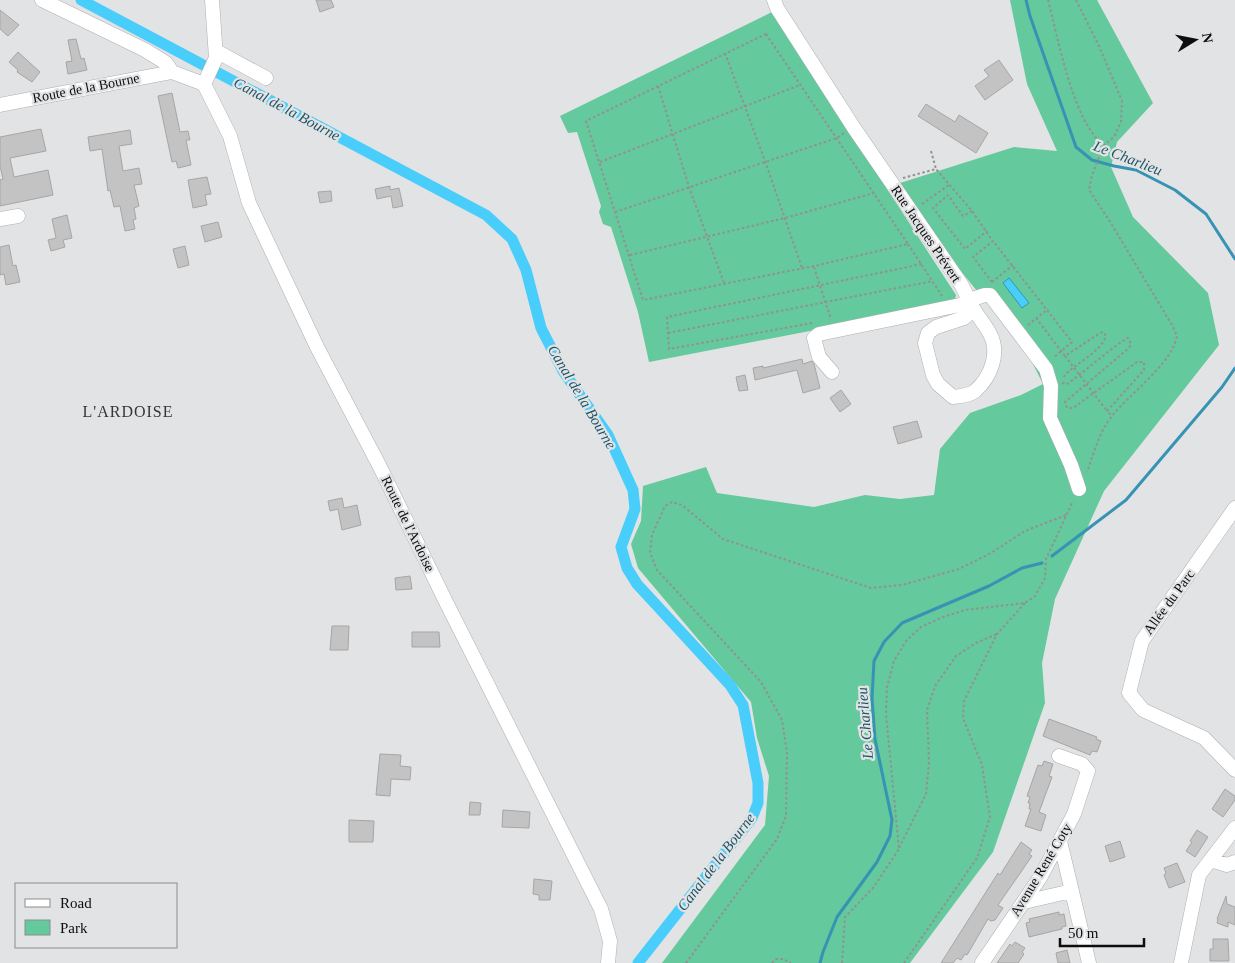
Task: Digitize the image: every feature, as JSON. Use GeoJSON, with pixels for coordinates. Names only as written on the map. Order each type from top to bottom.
{"type":"FeatureCollection","features":[{"type":"Feature","properties":{"kind":"street"},"geometry":{"type":"LineString","coordinates":[[42,0],[145,50],[166,63],[172,72],[204,84],[216,54],[212,0]]}},
{"type":"Feature","properties":{"kind":"street","name":"Rue Jacques Prévert"},"geometry":{"type":"LineString","coordinates":[[775,4],[854,128],[961,284],[971,305],[990,335],[994,354],[992,370],[974,392],[964,396],[953,397],[938,384],[933,375],[925,343],[928,333],[936,327],[964,318],[971,305]]}},
{"type":"Feature","properties":{"kind":"street"},"geometry":{"type":"LineString","coordinates":[[216,54],[266,78]]}},
{"type":"Feature","properties":{"kind":"street","name":"Route de la Bourne"},"geometry":{"type":"LineString","coordinates":[[0,105],[172,72]]}},
{"type":"Feature","properties":{"kind":"street","name":"Route de l'Ardoise"},"geometry":{"type":"LineString","coordinates":[[204,84],[230,136],[249,203],[317,347],[380,467],[601,909],[610,942],[608,963]]}},
{"type":"Feature","properties":{"kind":"street"},"geometry":{"type":"LineString","coordinates":[[0,219],[18,216]]}},
{"type":"Feature","properties":{"kind":"street"},"geometry":{"type":"LineString","coordinates":[[832,372],[819,357],[814,338],[818,334],[960,305],[971,305],[985,294],[990,295],[1046,370],[1051,386],[1050,418],[1071,465],[1079,489]]}},
{"type":"Feature","properties":{"kind":"street","name":"Allée du Parc"},"geometry":{"type":"LineString","coordinates":[[1235,508],[1142,641],[1129,692],[1143,710],[1204,738],[1235,770]]}},
{"type":"Feature","properties":{"kind":"street","name":"Avenue René Coty"},"geometry":{"type":"LineString","coordinates":[[982,963],[1041,876],[1074,814],[1088,771],[1082,764],[1059,756]]}},
{"type":"Feature","properties":{"kind":"street"},"geometry":{"type":"LineString","coordinates":[[1181,963],[1200,875],[1211,860],[1230,845],[1235,828]]}},
{"type":"Feature","properties":{"kind":"street"},"geometry":{"type":"LineString","coordinates":[[1060,840],[1089,963]]}},
{"type":"Feature","properties":{"kind":"street"},"geometry":{"type":"LineString","coordinates":[[1211,860],[1227,865],[1235,862]]}},
{"type":"Feature","properties":{"kind":"street"},"geometry":{"type":"LineString","coordinates":[[1024,902],[1072,891]]}},
{"type":"Feature","properties":{"kind":"path"},"geometry":{"type":"LineString","coordinates":[[1048,0],[1073,94],[1088,127],[1098,141],[1104,145]]}},
{"type":"Feature","properties":{"kind":"path"},"geometry":{"type":"LineString","coordinates":[[904,963],[977,858],[990,818],[982,765],[963,718],[964,701],[996,634],[1025,603],[1035,596],[1043,584],[1046,559],[1085,479],[1102,430],[1112,416],[1170,355],[1176,336],[1172,324],[1134,260],[1089,190],[1092,175],[1104,145],[1114,137],[1121,122],[1122,101],[1099,46],[1076,0]]}},
{"type":"Feature","properties":{"kind":"path"},"geometry":{"type":"LineString","coordinates":[[908,244],[814,266],[643,300],[630,254],[586,121],[766,34],[922,264],[943,297],[934,299]]}},
{"type":"Feature","properties":{"kind":"path"},"geometry":{"type":"LineString","coordinates":[[725,53],[746,107],[802,268]]}},
{"type":"Feature","properties":{"kind":"path"},"geometry":{"type":"LineString","coordinates":[[599,162],[800,85]]}},
{"type":"Feature","properties":{"kind":"path"},"geometry":{"type":"LineString","coordinates":[[658,86],[689,187],[724,284]]}},
{"type":"Feature","properties":{"kind":"path"},"geometry":{"type":"LineString","coordinates":[[615,212],[837,138]]}},
{"type":"Feature","properties":{"kind":"path"},"geometry":{"type":"LineString","coordinates":[[931,151],[936,169],[972,211],[993,241],[1072,342],[1051,360]]}},
{"type":"Feature","properties":{"kind":"path"},"geometry":{"type":"LineString","coordinates":[[891,181],[936,169]]}},
{"type":"Feature","properties":{"kind":"path"},"geometry":{"type":"LineString","coordinates":[[912,212],[948,185]]}},
{"type":"Feature","properties":{"kind":"path"},"geometry":{"type":"LineString","coordinates":[[630,254],[785,218],[874,193]]}},
{"type":"Feature","properties":{"kind":"path"},"geometry":{"type":"LineString","coordinates":[[972,211],[963,216],[948,196],[933,208],[965,249],[987,231]]}},
{"type":"Feature","properties":{"kind":"path"},"geometry":{"type":"LineString","coordinates":[[993,241],[973,257],[992,282],[1013,265]]}},
{"type":"Feature","properties":{"kind":"path"},"geometry":{"type":"LineString","coordinates":[[812,323],[670,349],[667,317],[922,264]]}},
{"type":"Feature","properties":{"kind":"path"},"geometry":{"type":"LineString","coordinates":[[814,266],[831,319]]}},
{"type":"Feature","properties":{"kind":"path"},"geometry":{"type":"LineString","coordinates":[[668,333],[932,281]]}},
{"type":"Feature","properties":{"kind":"path"},"geometry":{"type":"LineString","coordinates":[[1026,327],[1048,309]]}},
{"type":"Feature","properties":{"kind":"path"},"geometry":{"type":"LineString","coordinates":[[1036,318],[1112,416]]}},
{"type":"Feature","properties":{"kind":"path"},"geometry":{"type":"LineString","coordinates":[[1065,356],[1102,332],[1106,336],[1105,340],[1062,378],[1061,382],[1067,384],[1122,340],[1128,338],[1130,340],[1129,348],[1065,402],[1066,406],[1070,409],[1073,408],[1137,362],[1144,362],[1144,370],[1107,411]]}},
{"type":"Feature","properties":{"kind":"path"},"geometry":{"type":"LineString","coordinates":[[686,963],[778,839],[786,816],[787,753],[782,720],[761,682],[657,570],[650,554],[652,535],[665,506],[672,502],[682,505],[723,539],[871,588],[902,585],[959,569],[991,553],[1025,531],[1067,515]]}},
{"type":"Feature","properties":{"kind":"path"},"geometry":{"type":"LineString","coordinates":[[899,849],[886,714],[887,687],[894,662],[906,640],[921,628],[943,617],[965,610],[1025,603]]}},
{"type":"Feature","properties":{"kind":"path"},"geometry":{"type":"LineString","coordinates":[[842,963],[845,918],[872,888],[899,849],[926,794],[929,763],[926,710],[935,686],[956,656],[976,643],[996,634]]}},
{"type":"Feature","properties":{"kind":"path"},"geometry":{"type":"LineString","coordinates":[[772,963],[776,959],[783,959],[791,963]]}},
{"type":"Feature","properties":{"kind":"green space"},"geometry":{"type":"Polygon","coordinates":[[[1010,0],[1097,0],[1153,103],[1117,142],[1111,167],[1133,217],[1208,293],[1219,345],[1104,491],[1055,599],[1042,663],[1045,703],[993,852],[910,963],[662,963],[765,825],[769,776],[757,738],[751,702],[638,568],[631,544],[641,521],[643,486],[706,467],[717,493],[814,507],[865,495],[900,499],[934,495],[940,449],[970,413],[1021,395],[1043,384],[1027,352],[946,253],[897,184],[1014,147],[1057,151],[1027,84],[1010,0]]]}},
{"type":"Feature","properties":{"kind":"green space"},"geometry":{"type":"Polygon","coordinates":[[[772,12],[956,295],[954,303],[649,362],[638,312],[611,227],[603,224],[599,212],[601,206],[577,132],[568,133],[560,116],[772,12]]]}},
{"type":"Feature","properties":{"kind":"water"},"geometry":{"type":"Polygon","coordinates":[[[1009,278],[1029,303],[1022,308],[1003,283],[1009,278]]]}},
{"type":"Feature","properties":{"kind":"building"},"geometry":{"type":"Polygon","coordinates":[[[316,0],[331,0],[334,7],[320,12],[316,0]]]}},
{"type":"Feature","properties":{"kind":"building"},"geometry":{"type":"Polygon","coordinates":[[[0,10],[19,25],[8,36],[0,29],[0,10]]]}},
{"type":"Feature","properties":{"kind":"building"},"geometry":{"type":"Polygon","coordinates":[[[76,39],[81,59],[84,58],[87,70],[68,74],[66,62],[72,61],[68,40],[76,39]]]}},
{"type":"Feature","properties":{"kind":"building"},"geometry":{"type":"Polygon","coordinates":[[[18,52],[40,72],[32,82],[17,72],[18,70],[9,62],[18,52]]]}},
{"type":"Feature","properties":{"kind":"building"},"geometry":{"type":"Polygon","coordinates":[[[999,60],[1013,80],[985,100],[975,86],[989,76],[984,70],[999,60]]]}},
{"type":"Feature","properties":{"kind":"building"},"geometry":{"type":"Polygon","coordinates":[[[172,93],[180,132],[188,131],[190,140],[186,140],[191,165],[178,168],[176,161],[172,162],[158,96],[172,93]]]}},
{"type":"Feature","properties":{"kind":"building"},"geometry":{"type":"Polygon","coordinates":[[[926,104],[955,122],[959,115],[988,133],[976,153],[918,116],[926,104]]]}},
{"type":"Feature","properties":{"kind":"building"},"geometry":{"type":"Polygon","coordinates":[[[41,129],[46,151],[10,158],[14,177],[48,170],[53,195],[0,206],[0,180],[3,179],[0,166],[0,137],[41,129]]]}},
{"type":"Feature","properties":{"kind":"building"},"geometry":{"type":"Polygon","coordinates":[[[130,130],[132,144],[119,146],[123,171],[139,168],[142,184],[134,185],[139,206],[134,208],[136,219],[133,220],[135,229],[125,231],[120,206],[114,207],[110,190],[108,191],[102,149],[90,151],[88,137],[130,130]]]}},
{"type":"Feature","properties":{"kind":"building"},"geometry":{"type":"Polygon","coordinates":[[[207,177],[211,194],[205,195],[207,205],[193,208],[188,180],[207,177]]]}},
{"type":"Feature","properties":{"kind":"building"},"geometry":{"type":"Polygon","coordinates":[[[390,186],[390,190],[399,188],[403,206],[393,208],[391,196],[377,199],[375,189],[390,186]]]}},
{"type":"Feature","properties":{"kind":"building"},"geometry":{"type":"Polygon","coordinates":[[[331,191],[332,201],[320,203],[318,192],[331,191]]]}},
{"type":"Feature","properties":{"kind":"building"},"geometry":{"type":"Polygon","coordinates":[[[67,215],[72,238],[63,240],[65,247],[51,251],[48,240],[56,238],[52,219],[67,215]]]}},
{"type":"Feature","properties":{"kind":"building"},"geometry":{"type":"Polygon","coordinates":[[[218,222],[222,237],[205,242],[201,226],[218,222]]]}},
{"type":"Feature","properties":{"kind":"building"},"geometry":{"type":"Polygon","coordinates":[[[9,245],[13,266],[16,265],[20,282],[6,285],[4,274],[0,275],[0,247],[9,245]]]}},
{"type":"Feature","properties":{"kind":"building"},"geometry":{"type":"Polygon","coordinates":[[[185,246],[189,265],[178,268],[173,249],[185,246]]]}},
{"type":"Feature","properties":{"kind":"building"},"geometry":{"type":"Polygon","coordinates":[[[802,359],[803,364],[812,361],[814,364],[820,388],[803,393],[797,370],[755,380],[753,368],[763,366],[763,368],[802,359]]]}},
{"type":"Feature","properties":{"kind":"building"},"geometry":{"type":"Polygon","coordinates":[[[745,375],[748,390],[739,391],[736,377],[745,375]]]}},
{"type":"Feature","properties":{"kind":"building"},"geometry":{"type":"Polygon","coordinates":[[[841,390],[851,404],[840,412],[830,398],[841,390]]]}},
{"type":"Feature","properties":{"kind":"building"},"geometry":{"type":"Polygon","coordinates":[[[917,421],[922,437],[898,444],[893,427],[917,421]]]}},
{"type":"Feature","properties":{"kind":"building"},"geometry":{"type":"Polygon","coordinates":[[[342,498],[344,508],[357,505],[361,525],[342,530],[338,509],[330,511],[328,501],[342,498]]]}},
{"type":"Feature","properties":{"kind":"building"},"geometry":{"type":"Polygon","coordinates":[[[410,576],[412,589],[396,590],[395,578],[410,576]]]}},
{"type":"Feature","properties":{"kind":"building"},"geometry":{"type":"Polygon","coordinates":[[[332,626],[349,626],[348,650],[330,650],[332,626]]]}},
{"type":"Feature","properties":{"kind":"building"},"geometry":{"type":"Polygon","coordinates":[[[412,632],[439,632],[440,647],[412,647],[412,632]]]}},
{"type":"Feature","properties":{"kind":"building"},"geometry":{"type":"Polygon","coordinates":[[[1049,719],[1097,737],[1096,739],[1101,741],[1097,752],[1092,751],[1090,755],[1043,736],[1049,719]]]}},
{"type":"Feature","properties":{"kind":"building"},"geometry":{"type":"Polygon","coordinates":[[[380,754],[401,755],[400,766],[411,767],[410,780],[391,779],[390,796],[376,795],[380,754]]]}},
{"type":"Feature","properties":{"kind":"building"},"geometry":{"type":"Polygon","coordinates":[[[1044,761],[1053,764],[1049,776],[1052,777],[1039,812],[1046,815],[1041,831],[1025,826],[1031,809],[1029,809],[1030,803],[1028,803],[1030,797],[1027,796],[1038,765],[1042,766],[1044,761]]]}},
{"type":"Feature","properties":{"kind":"building"},"geometry":{"type":"Polygon","coordinates":[[[1225,789],[1235,796],[1235,800],[1223,817],[1212,809],[1225,789]]]}},
{"type":"Feature","properties":{"kind":"building"},"geometry":{"type":"Polygon","coordinates":[[[470,802],[481,803],[480,815],[469,815],[470,802]]]}},
{"type":"Feature","properties":{"kind":"building"},"geometry":{"type":"Polygon","coordinates":[[[503,810],[530,812],[529,828],[502,827],[503,810]]]}},
{"type":"Feature","properties":{"kind":"building"},"geometry":{"type":"Polygon","coordinates":[[[349,820],[374,821],[373,842],[349,842],[349,820]]]}},
{"type":"Feature","properties":{"kind":"building"},"geometry":{"type":"Polygon","coordinates":[[[1197,830],[1208,837],[1195,857],[1186,851],[1197,830]]]}},
{"type":"Feature","properties":{"kind":"building"},"geometry":{"type":"Polygon","coordinates":[[[1120,841],[1125,857],[1110,862],[1105,846],[1120,841]]]}},
{"type":"Feature","properties":{"kind":"building"},"geometry":{"type":"Polygon","coordinates":[[[1021,842],[1032,850],[1029,854],[1032,856],[998,905],[1003,908],[995,920],[991,921],[988,919],[967,955],[965,954],[961,960],[957,958],[953,963],[941,963],[998,873],[1000,875],[1021,842]]]}},
{"type":"Feature","properties":{"kind":"building"},"geometry":{"type":"Polygon","coordinates":[[[1177,863],[1185,882],[1169,888],[1164,875],[1166,873],[1164,868],[1177,863]]]}},
{"type":"Feature","properties":{"kind":"building"},"geometry":{"type":"Polygon","coordinates":[[[534,879],[552,881],[550,900],[539,900],[539,895],[533,894],[534,879]]]}},
{"type":"Feature","properties":{"kind":"building"},"geometry":{"type":"Polygon","coordinates":[[[1226,896],[1227,904],[1235,907],[1235,925],[1228,922],[1228,927],[1217,923],[1226,896]]]}},
{"type":"Feature","properties":{"kind":"building"},"geometry":{"type":"Polygon","coordinates":[[[1059,912],[1059,915],[1064,914],[1066,926],[1062,927],[1062,929],[1029,937],[1026,923],[1030,922],[1029,919],[1059,912]]]}},
{"type":"Feature","properties":{"kind":"building"},"geometry":{"type":"Polygon","coordinates":[[[1213,939],[1228,939],[1229,961],[1210,961],[1210,949],[1213,949],[1213,939]]]}},
{"type":"Feature","properties":{"kind":"building"},"geometry":{"type":"Polygon","coordinates":[[[1015,942],[1025,948],[1022,952],[1024,954],[1018,963],[997,963],[1010,944],[1012,946],[1015,942]]]}},
{"type":"Feature","properties":{"kind":"building"},"geometry":{"type":"Polygon","coordinates":[[[1067,950],[1070,963],[1058,963],[1056,953],[1067,950]]]}},
{"type":"Feature","properties":{"kind":"waterway","name":"Canal de la Bourne"},"geometry":{"type":"LineString","coordinates":[[81,0],[486,215],[512,239],[526,270],[541,328],[563,371],[608,435],[633,490],[635,509],[621,547],[627,568],[637,584],[730,685],[743,705],[758,783],[758,803],[752,818],[638,963]]}},
{"type":"Feature","properties":{"kind":"waterway","name":"Le Charlieu"},"geometry":{"type":"LineString","coordinates":[[1026,0],[1076,147],[1092,160],[1136,170],[1175,190],[1206,214],[1235,259]]}},
{"type":"Feature","properties":{"kind":"waterway","name":"Le Charlieu"},"geometry":{"type":"LineString","coordinates":[[1052,556],[1126,500],[1222,387],[1235,368]]}},
{"type":"Feature","properties":{"kind":"waterway","name":"Le Charlieu"},"geometry":{"type":"LineString","coordinates":[[820,963],[837,917],[877,862],[890,836],[892,820],[875,739],[872,698],[874,661],[884,642],[902,623],[989,586],[1022,568],[1042,563]]}},
{"type":"Feature","properties":{"kind":"district","name":"L'ARDOISE"},"geometry":{"type":"Point","coordinates":[128,411]}}]}
